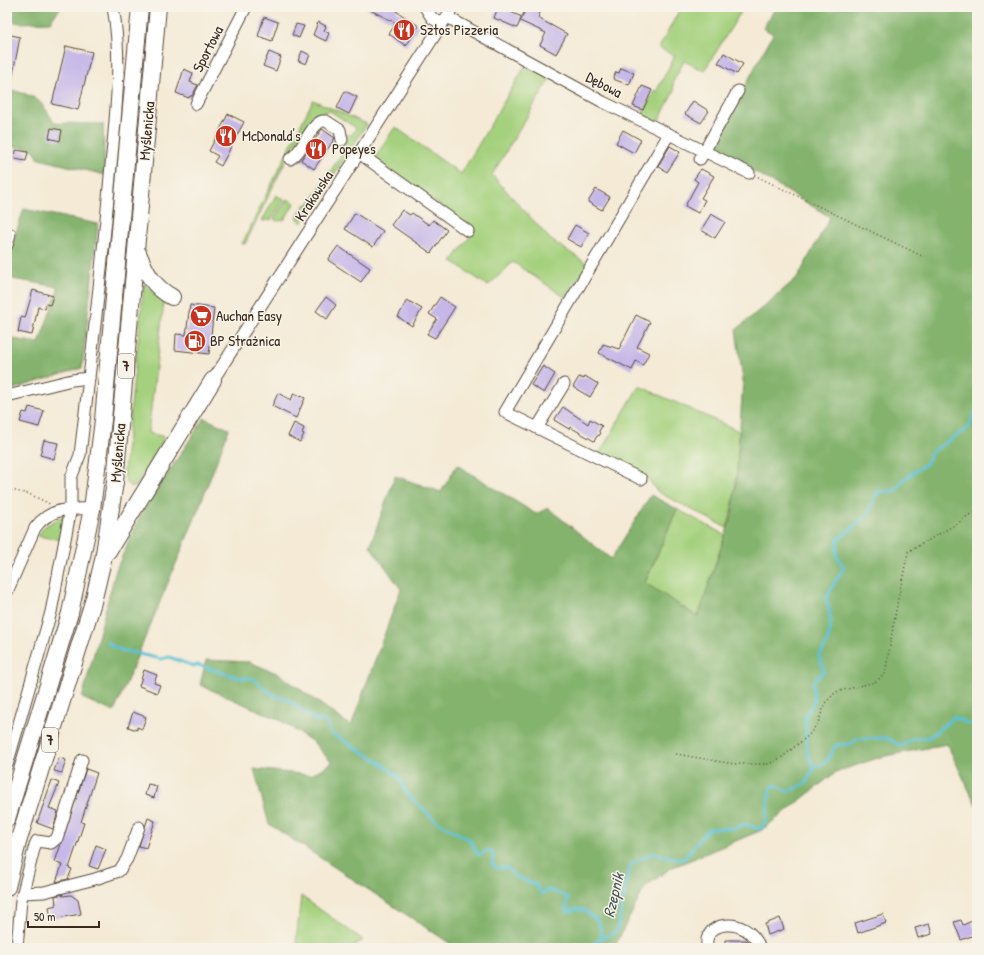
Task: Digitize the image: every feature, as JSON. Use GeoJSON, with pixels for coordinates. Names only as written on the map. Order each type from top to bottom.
{"type":"FeatureCollection","features":[{"type":"Feature","properties":{"kind":"highway","name":"Myślenicka"},"geometry":{"type":"LineString","coordinates":[[7,819],[70,613],[92,510],[103,420],[140,7]]}},
{"type":"Feature","properties":{"kind":"highway","name":"Myślenicka"},"geometry":{"type":"LineString","coordinates":[[7,887],[18,842],[88,618],[103,560],[115,482],[158,7]]}},
{"type":"Feature","properties":{"kind":"highway"},"geometry":{"type":"LineString","coordinates":[[136,249],[147,276],[164,293],[172,297]]}},
{"type":"Feature","properties":{"kind":"highway"},"geometry":{"type":"LineString","coordinates":[[103,560],[213,380]]}},
{"type":"Feature","properties":{"kind":"highway"},"geometry":{"type":"LineString","coordinates":[[115,482],[130,496],[138,496],[144,492]]}},
{"type":"Feature","properties":{"kind":"street"},"geometry":{"type":"LineString","coordinates":[[7,765],[51,612],[70,484],[80,455],[101,279],[117,91],[118,47],[114,7]]}},
{"type":"Feature","properties":{"kind":"street","name":"Sportowa"},"geometry":{"type":"LineString","coordinates":[[196,104],[246,7]]}},
{"type":"Feature","properties":{"kind":"street"},"geometry":{"type":"LineString","coordinates":[[426,7],[432,18],[444,21]]}},
{"type":"Feature","properties":{"kind":"street","name":"Krakowska"},"geometry":{"type":"LineString","coordinates":[[213,380],[453,7]]}},
{"type":"Feature","properties":{"kind":"street","name":"Dębowa"},"geometry":{"type":"LineString","coordinates":[[444,21],[669,134],[702,155],[749,173]]}},
{"type":"Feature","properties":{"kind":"street"},"geometry":{"type":"LineString","coordinates":[[702,155],[738,91]]}},
{"type":"Feature","properties":{"kind":"street"},"geometry":{"type":"LineString","coordinates":[[290,159],[299,152],[319,122],[326,121],[340,130],[342,140]]}},
{"type":"Feature","properties":{"kind":"street"},"geometry":{"type":"LineString","coordinates":[[641,479],[505,412],[669,134]]}},
{"type":"Feature","properties":{"kind":"street"},"geometry":{"type":"LineString","coordinates":[[359,153],[468,231]]}},
{"type":"Feature","properties":{"kind":"street"},"geometry":{"type":"LineString","coordinates":[[7,396],[72,380],[89,378]]}},
{"type":"Feature","properties":{"kind":"street"},"geometry":{"type":"LineString","coordinates":[[537,428],[564,384]]}},
{"type":"Feature","properties":{"kind":"street"},"geometry":{"type":"LineString","coordinates":[[7,592],[35,528],[46,518],[67,508],[92,510]]}},
{"type":"Feature","properties":{"kind":"street"},"geometry":{"type":"LineString","coordinates":[[17,948],[23,893],[35,845],[37,841],[51,843],[57,838],[82,760]]}},
{"type":"Feature","properties":{"kind":"street"},"geometry":{"type":"LineString","coordinates":[[23,893],[44,892],[95,879],[119,871],[127,859],[139,827]]}},
{"type":"Feature","properties":{"kind":"street"},"geometry":{"type":"LineString","coordinates":[[708,948],[707,945],[710,935],[715,929],[722,925],[748,929],[756,937],[760,948]]}},
{"type":"Feature","properties":{"kind":"path"},"geometry":{"type":"LineString","coordinates":[[749,173],[924,257]]}},
{"type":"Feature","properties":{"kind":"path"},"geometry":{"type":"LineString","coordinates":[[7,489],[29,494],[67,508]]}},
{"type":"Feature","properties":{"kind":"path"},"geometry":{"type":"LineString","coordinates":[[676,754],[734,764],[769,764],[782,757],[808,736],[818,722],[825,703],[836,692],[875,682],[885,674],[908,552],[958,523],[977,509]]}},
{"type":"Feature","properties":{"kind":"green space"},"geometry":{"type":"Polygon","coordinates":[[[7,7],[61,7],[50,22],[20,23],[7,21],[7,7]]]}},
{"type":"Feature","properties":{"kind":"green space"},"geometry":{"type":"Polygon","coordinates":[[[681,7],[744,7],[704,71],[684,61],[673,82],[674,91],[658,122],[642,115],[654,91],[657,90],[675,56],[659,48],[681,7]]]}},
{"type":"Feature","properties":{"kind":"green space"},"geometry":{"type":"Polygon","coordinates":[[[776,7],[977,7],[977,807],[947,744],[881,757],[836,772],[762,830],[671,868],[645,887],[614,948],[457,948],[269,824],[254,769],[310,775],[332,763],[313,742],[278,719],[200,685],[206,660],[249,662],[279,674],[351,726],[401,589],[370,546],[395,476],[441,492],[457,465],[536,514],[548,508],[611,559],[651,495],[677,509],[645,583],[698,617],[732,515],[737,474],[743,380],[736,330],[798,277],[830,217],[762,176],[711,149],[773,34],[763,28],[776,7]]]}},
{"type":"Feature","properties":{"kind":"green space"},"geometry":{"type":"Polygon","coordinates":[[[527,63],[551,77],[492,175],[551,240],[588,264],[566,298],[513,262],[488,286],[452,261],[475,230],[374,159],[395,127],[461,174],[527,63]]]}},
{"type":"Feature","properties":{"kind":"green space"},"geometry":{"type":"Polygon","coordinates":[[[7,89],[36,99],[45,108],[54,123],[103,124],[105,175],[39,159],[33,149],[7,146],[7,89]]]}},
{"type":"Feature","properties":{"kind":"green space"},"geometry":{"type":"Polygon","coordinates":[[[313,100],[367,124],[302,223],[298,219],[298,215],[302,208],[307,211],[308,209],[303,206],[310,203],[342,153],[341,148],[347,134],[351,136],[356,128],[330,111],[315,114],[288,156],[245,244],[242,244],[313,100]]]}},
{"type":"Feature","properties":{"kind":"green space"},"geometry":{"type":"Polygon","coordinates":[[[276,195],[284,200],[271,220],[262,221],[276,195]]]}},
{"type":"Feature","properties":{"kind":"green space"},"geometry":{"type":"Polygon","coordinates":[[[287,199],[295,203],[284,220],[277,221],[274,219],[287,199]]]}},
{"type":"Feature","properties":{"kind":"green space"},"geometry":{"type":"Polygon","coordinates":[[[24,209],[98,224],[82,368],[7,391],[7,338],[39,343],[59,287],[7,278],[7,259],[24,209]]]}},
{"type":"Feature","properties":{"kind":"green space"},"geometry":{"type":"Polygon","coordinates":[[[144,283],[164,302],[148,433],[165,437],[140,482],[137,486],[132,487],[126,483],[124,472],[144,283]]]}},
{"type":"Feature","properties":{"kind":"green space"},"geometry":{"type":"Polygon","coordinates":[[[639,386],[739,431],[735,492],[727,528],[658,492],[648,479],[599,454],[639,386]]]}},
{"type":"Feature","properties":{"kind":"green space"},"geometry":{"type":"Polygon","coordinates":[[[204,418],[229,429],[195,518],[114,712],[82,698],[116,570],[141,514],[204,418]]]}},
{"type":"Feature","properties":{"kind":"green space"},"geometry":{"type":"Polygon","coordinates":[[[677,509],[725,535],[698,617],[645,583],[677,509]]]}},
{"type":"Feature","properties":{"kind":"green space"},"geometry":{"type":"Polygon","coordinates":[[[65,515],[62,540],[38,536],[45,526],[65,515]]]}},
{"type":"Feature","properties":{"kind":"green space"},"geometry":{"type":"Polygon","coordinates":[[[301,896],[363,940],[351,948],[306,948],[296,942],[301,896]]]}},
{"type":"Feature","properties":{"kind":"building","name":"Sztos Pizzeria"},"geometry":{"type":"Polygon","coordinates":[[[364,7],[398,7],[396,11],[419,26],[406,46],[389,34],[396,23],[364,7]]]}},
{"type":"Feature","properties":{"kind":"building"},"geometry":{"type":"Polygon","coordinates":[[[498,7],[522,17],[517,28],[494,18],[498,7]]]}},
{"type":"Feature","properties":{"kind":"building"},"geometry":{"type":"Polygon","coordinates":[[[527,7],[540,12],[538,18],[567,34],[556,54],[540,45],[546,33],[520,21],[527,7]]]}},
{"type":"Feature","properties":{"kind":"building"},"geometry":{"type":"Polygon","coordinates":[[[264,17],[278,22],[272,41],[258,36],[264,17]]]}},
{"type":"Feature","properties":{"kind":"building"},"geometry":{"type":"Polygon","coordinates":[[[318,22],[326,26],[324,31],[329,33],[326,41],[313,35],[318,22]]]}},
{"type":"Feature","properties":{"kind":"building"},"geometry":{"type":"Polygon","coordinates":[[[296,24],[304,26],[299,38],[292,35],[296,24]]]}},
{"type":"Feature","properties":{"kind":"building"},"geometry":{"type":"Polygon","coordinates":[[[7,34],[20,37],[11,84],[7,83],[7,34]]]}},
{"type":"Feature","properties":{"kind":"building"},"geometry":{"type":"Polygon","coordinates":[[[66,46],[92,52],[78,110],[52,104],[66,46]]]}},
{"type":"Feature","properties":{"kind":"building"},"geometry":{"type":"Polygon","coordinates":[[[302,51],[310,55],[306,64],[298,61],[302,51]]]}},
{"type":"Feature","properties":{"kind":"building"},"geometry":{"type":"Polygon","coordinates":[[[269,52],[281,57],[276,71],[263,66],[269,52]]]}},
{"type":"Feature","properties":{"kind":"building"},"geometry":{"type":"Polygon","coordinates":[[[724,53],[743,64],[737,74],[718,63],[724,53]]]}},
{"type":"Feature","properties":{"kind":"building"},"geometry":{"type":"Polygon","coordinates":[[[621,68],[634,73],[629,85],[613,79],[616,72],[619,73],[621,68]]]}},
{"type":"Feature","properties":{"kind":"building"},"geometry":{"type":"Polygon","coordinates":[[[184,69],[193,73],[190,82],[198,85],[192,96],[189,98],[176,93],[184,69]]]}},
{"type":"Feature","properties":{"kind":"building"},"geometry":{"type":"Polygon","coordinates":[[[642,86],[652,90],[643,110],[633,106],[642,86]]]}},
{"type":"Feature","properties":{"kind":"building"},"geometry":{"type":"Polygon","coordinates":[[[345,91],[357,97],[349,114],[337,108],[345,91]]]}},
{"type":"Feature","properties":{"kind":"building"},"geometry":{"type":"Polygon","coordinates":[[[693,101],[709,111],[701,123],[685,114],[693,101]]]}},
{"type":"Feature","properties":{"kind":"building","name":"McDonald's"},"geometry":{"type":"Polygon","coordinates":[[[228,114],[244,122],[221,166],[214,162],[218,156],[209,151],[228,114]]]}},
{"type":"Feature","properties":{"kind":"building"},"geometry":{"type":"Polygon","coordinates":[[[51,128],[62,130],[60,141],[49,138],[51,128]]]}},
{"type":"Feature","properties":{"kind":"building","name":"Popeyes"},"geometry":{"type":"Polygon","coordinates":[[[322,129],[335,138],[314,169],[301,160],[322,129]]]}},
{"type":"Feature","properties":{"kind":"building"},"geometry":{"type":"Polygon","coordinates":[[[623,130],[641,140],[634,153],[616,143],[623,130]]]}},
{"type":"Feature","properties":{"kind":"building"},"geometry":{"type":"Polygon","coordinates":[[[670,146],[680,152],[667,172],[658,166],[670,146]]]}},
{"type":"Feature","properties":{"kind":"building"},"geometry":{"type":"Polygon","coordinates":[[[16,150],[28,152],[26,161],[15,159],[16,150]]]}},
{"type":"Feature","properties":{"kind":"building"},"geometry":{"type":"Polygon","coordinates":[[[701,169],[714,176],[701,198],[705,200],[698,213],[685,206],[698,182],[694,179],[701,169]]]}},
{"type":"Feature","properties":{"kind":"building"},"geometry":{"type":"Polygon","coordinates":[[[596,189],[610,197],[602,210],[588,202],[596,189]]]}},
{"type":"Feature","properties":{"kind":"building"},"geometry":{"type":"Polygon","coordinates":[[[402,210],[410,215],[412,213],[429,225],[433,220],[447,230],[431,253],[391,225],[402,210]]]}},
{"type":"Feature","properties":{"kind":"building"},"geometry":{"type":"Polygon","coordinates":[[[355,213],[383,231],[373,247],[345,229],[355,213]]]}},
{"type":"Feature","properties":{"kind":"building"},"geometry":{"type":"Polygon","coordinates":[[[711,214],[725,222],[715,238],[701,230],[711,214]]]}},
{"type":"Feature","properties":{"kind":"building"},"geometry":{"type":"Polygon","coordinates":[[[575,225],[589,233],[581,247],[567,239],[575,225]]]}},
{"type":"Feature","properties":{"kind":"building"},"geometry":{"type":"Polygon","coordinates":[[[338,246],[370,268],[361,282],[328,260],[338,246]]]}},
{"type":"Feature","properties":{"kind":"building"},"geometry":{"type":"Polygon","coordinates":[[[33,290],[53,296],[50,305],[46,304],[45,309],[38,307],[32,335],[18,332],[21,317],[25,318],[33,290]]]}},
{"type":"Feature","properties":{"kind":"building"},"geometry":{"type":"Polygon","coordinates":[[[326,297],[336,305],[327,319],[316,311],[326,297]]]}},
{"type":"Feature","properties":{"kind":"building"},"geometry":{"type":"Polygon","coordinates":[[[440,297],[455,307],[435,338],[427,334],[437,319],[429,314],[440,297]]]}},
{"type":"Feature","properties":{"kind":"building"},"geometry":{"type":"Polygon","coordinates":[[[407,300],[422,309],[412,326],[398,317],[407,300]]]}},
{"type":"Feature","properties":{"kind":"building"},"geometry":{"type":"Polygon","coordinates":[[[190,305],[214,308],[209,354],[175,350],[176,334],[186,335],[190,305]]]}},
{"type":"Feature","properties":{"kind":"building"},"geometry":{"type":"Polygon","coordinates":[[[636,315],[650,322],[637,347],[649,353],[643,365],[636,361],[632,370],[599,353],[603,344],[619,349],[636,315]]]}},
{"type":"Feature","properties":{"kind":"building"},"geometry":{"type":"Polygon","coordinates":[[[543,366],[555,374],[544,393],[531,385],[543,366]]]}},
{"type":"Feature","properties":{"kind":"building"},"geometry":{"type":"Polygon","coordinates":[[[585,376],[598,384],[590,397],[573,387],[579,377],[584,379],[585,376]]]}},
{"type":"Feature","properties":{"kind":"building"},"geometry":{"type":"Polygon","coordinates":[[[278,393],[291,400],[294,393],[305,398],[296,418],[272,406],[278,393]]]}},
{"type":"Feature","properties":{"kind":"building"},"geometry":{"type":"Polygon","coordinates":[[[29,407],[44,411],[39,427],[20,422],[23,412],[27,413],[29,407]]]}},
{"type":"Feature","properties":{"kind":"building"},"geometry":{"type":"Polygon","coordinates":[[[563,407],[588,424],[590,419],[602,426],[599,431],[600,435],[597,436],[594,441],[570,427],[569,429],[554,420],[563,407]]]}},
{"type":"Feature","properties":{"kind":"building"},"geometry":{"type":"Polygon","coordinates":[[[294,423],[304,428],[302,433],[304,434],[300,442],[288,436],[294,423]]]}},
{"type":"Feature","properties":{"kind":"building"},"geometry":{"type":"Polygon","coordinates":[[[44,440],[58,443],[54,459],[40,455],[44,440]]]}},
{"type":"Feature","properties":{"kind":"building"},"geometry":{"type":"Polygon","coordinates":[[[144,670],[157,675],[154,683],[160,685],[157,693],[139,686],[144,670]]]}},
{"type":"Feature","properties":{"kind":"building"},"geometry":{"type":"Polygon","coordinates":[[[133,712],[146,717],[142,729],[137,727],[137,730],[128,727],[133,712]]]}},
{"type":"Feature","properties":{"kind":"building"},"geometry":{"type":"Polygon","coordinates":[[[59,758],[66,760],[62,773],[54,771],[59,758]]]}},
{"type":"Feature","properties":{"kind":"building"},"geometry":{"type":"Polygon","coordinates":[[[86,769],[97,773],[81,822],[84,823],[69,868],[72,869],[68,879],[56,882],[62,865],[55,862],[86,769]]]}},
{"type":"Feature","properties":{"kind":"building"},"geometry":{"type":"Polygon","coordinates":[[[52,780],[59,783],[49,808],[58,811],[53,829],[37,823],[52,780]]]}},
{"type":"Feature","properties":{"kind":"building"},"geometry":{"type":"Polygon","coordinates":[[[148,784],[157,786],[154,798],[145,795],[148,784]]]}},
{"type":"Feature","properties":{"kind":"building"},"geometry":{"type":"Polygon","coordinates":[[[148,818],[155,821],[146,848],[139,846],[148,818]]]}},
{"type":"Feature","properties":{"kind":"building"},"geometry":{"type":"Polygon","coordinates":[[[96,845],[106,849],[98,869],[89,866],[96,845]]]}},
{"type":"Feature","properties":{"kind":"building"},"geometry":{"type":"Polygon","coordinates":[[[63,894],[62,896],[71,895],[78,900],[81,914],[51,919],[49,907],[56,905],[55,896],[63,894]]]}},
{"type":"Feature","properties":{"kind":"building"},"geometry":{"type":"Polygon","coordinates":[[[883,914],[886,923],[858,933],[855,923],[883,914]]]}},
{"type":"Feature","properties":{"kind":"building"},"geometry":{"type":"Polygon","coordinates":[[[780,918],[784,929],[768,935],[765,924],[780,918]]]}},
{"type":"Feature","properties":{"kind":"building"},"geometry":{"type":"Polygon","coordinates":[[[961,920],[963,925],[972,921],[977,934],[961,940],[954,922],[961,920]]]}},
{"type":"Feature","properties":{"kind":"building"},"geometry":{"type":"Polygon","coordinates":[[[929,924],[932,934],[918,938],[915,928],[929,924]]]}},
{"type":"Feature","properties":{"kind":"building"},"geometry":{"type":"Polygon","coordinates":[[[725,940],[746,940],[750,945],[725,948],[725,940]]]}},
{"type":"Feature","properties":{"kind":"waterway"},"geometry":{"type":"LineString","coordinates":[[814,768],[807,752],[805,717],[814,702],[813,682],[824,671],[819,656],[827,642],[831,622],[826,599],[844,568],[836,554],[838,540],[866,516],[877,492],[895,491],[904,479],[927,463],[932,452],[969,427],[977,408]]}},
{"type":"Feature","properties":{"kind":"waterway"},"geometry":{"type":"LineString","coordinates":[[108,642],[112,646],[122,650],[161,659],[169,657],[193,666],[198,665],[240,678],[252,678],[276,697],[287,699],[315,720],[326,721],[332,734],[378,761],[399,777],[406,793],[436,821],[470,840],[477,853],[480,855],[488,850],[494,854],[492,864],[495,867],[506,867],[516,877],[535,884],[542,894],[548,890],[564,895],[568,898],[566,909],[568,912],[577,909],[584,910],[599,922],[602,937]]}},
{"type":"Feature","properties":{"kind":"waterway","name":"Rzepnik"},"geometry":{"type":"LineString","coordinates":[[591,948],[593,944],[611,935],[617,930],[629,870],[632,863],[653,853],[683,860],[708,829],[736,828],[745,824],[760,829],[766,822],[770,789],[776,785],[788,792],[806,783],[814,768],[828,760],[836,745],[851,744],[857,739],[887,738],[901,746],[913,739],[930,737],[954,717],[969,724],[977,725]]}},
{"type":"Feature","properties":{"kind":"place","name":"Sztos Pizzeria"},"geometry":{"type":"Point","coordinates":[404,30]}},
{"type":"Feature","properties":{"kind":"place","name":"McDonald's"},"geometry":{"type":"Point","coordinates":[226,136]}},
{"type":"Feature","properties":{"kind":"place","name":"Popeyes"},"geometry":{"type":"Point","coordinates":[316,149]}},
{"type":"Feature","properties":{"kind":"place","name":"Auchan Easy"},"geometry":{"type":"Point","coordinates":[201,316]}},
{"type":"Feature","properties":{"kind":"place","name":"BP Strażnica"},"geometry":{"type":"Point","coordinates":[195,341]}}]}
